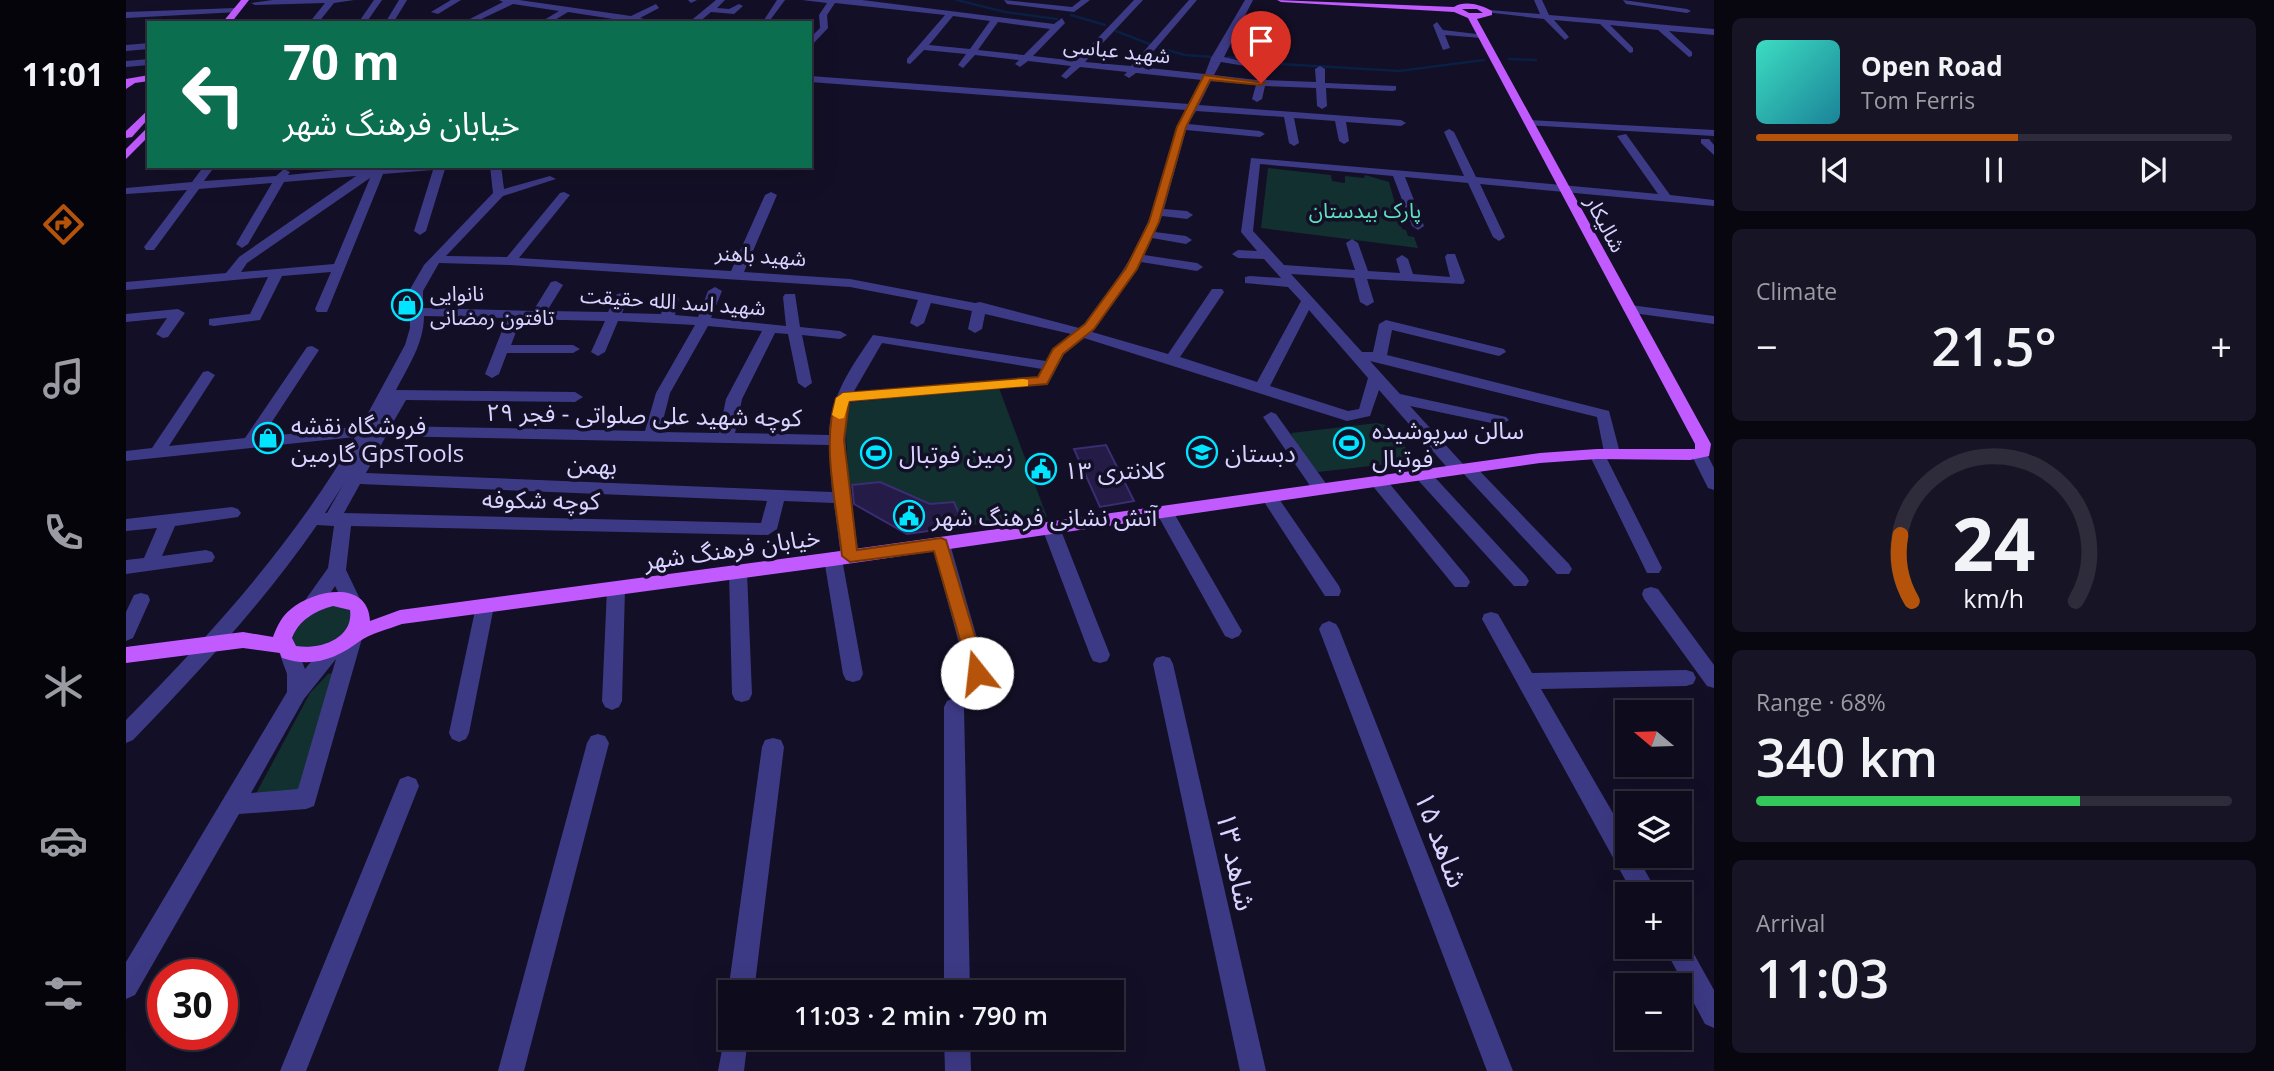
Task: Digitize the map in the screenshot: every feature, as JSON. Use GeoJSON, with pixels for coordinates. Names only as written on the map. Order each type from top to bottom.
{"type":"FeatureCollection","features":[{"type":"Feature","properties":{"kind":"main road"},"geometry":{"type":"LineString","coordinates":[[1281,0],[1466,6],[1489,12]]}},
{"type":"Feature","properties":{"kind":"main road"},"geometry":{"type":"LineString","coordinates":[[228,21],[236,10],[252,1]]}},
{"type":"Feature","properties":{"kind":"main road"},"geometry":{"type":"LineString","coordinates":[[239,21],[252,1]]}},
{"type":"Feature","properties":{"kind":"main road","name":"شالیکار"},"geometry":{"type":"LineString","coordinates":[[1466,6],[1703,444],[1701,453]]}},
{"type":"Feature","properties":{"kind":"main road"},"geometry":{"type":"LineString","coordinates":[[126,85],[147,79]]}},
{"type":"Feature","properties":{"kind":"main road"},"geometry":{"type":"LineString","coordinates":[[126,85],[147,88]]}},
{"type":"Feature","properties":{"kind":"main road"},"geometry":{"type":"LineString","coordinates":[[127,136],[145,127]]}},
{"type":"Feature","properties":{"kind":"main road"},"geometry":{"type":"LineString","coordinates":[[126,156],[145,127]]}},
{"type":"Feature","properties":{"kind":"main road","name":"خیابان فرهنگ شهر"},"geometry":{"type":"LineString","coordinates":[[353,635],[400,617],[842,558],[1463,468],[1540,458],[1701,453]]}},
{"type":"Feature","properties":{"kind":"main road"},"geometry":{"type":"LineString","coordinates":[[126,655],[243,640],[290,621],[310,606],[333,599],[400,617]]}},
{"type":"Feature","properties":{"kind":"main road"},"geometry":{"type":"LineString","coordinates":[[243,640],[287,649],[305,656],[332,650],[353,635],[360,624],[356,606]]}},
{"type":"Feature","properties":{"kind":"main road"},"geometry":{"type":"LineString","coordinates":[[287,649],[282,638],[290,621]]}},
{"type":"Feature","properties":{"kind":"street"},"geometry":{"type":"LineString","coordinates":[[153,21],[172,0]]}},
{"type":"Feature","properties":{"kind":"street"},"geometry":{"type":"LineString","coordinates":[[252,1],[350,0]]}},
{"type":"Feature","properties":{"kind":"street"},"geometry":{"type":"LineString","coordinates":[[363,21],[378,0]]}},
{"type":"Feature","properties":{"kind":"street"},"geometry":{"type":"LineString","coordinates":[[390,21],[402,0]]}},
{"type":"Feature","properties":{"kind":"street"},"geometry":{"type":"LineString","coordinates":[[435,12],[457,0]]}},
{"type":"Feature","properties":{"kind":"street"},"geometry":{"type":"LineString","coordinates":[[470,21],[510,0],[634,20],[656,6]]}},
{"type":"Feature","properties":{"kind":"street"},"geometry":{"type":"LineString","coordinates":[[546,21],[574,0]]}},
{"type":"Feature","properties":{"kind":"street"},"geometry":{"type":"LineString","coordinates":[[694,21],[721,0]]}},
{"type":"Feature","properties":{"kind":"street"},"geometry":{"type":"LineString","coordinates":[[765,21],[781,0]]}},
{"type":"Feature","properties":{"kind":"street"},"geometry":{"type":"LineString","coordinates":[[806,0],[851,0],[1056,27]]}},
{"type":"Feature","properties":{"kind":"street"},"geometry":{"type":"LineString","coordinates":[[812,42],[824,28],[823,16],[834,0]]}},
{"type":"Feature","properties":{"kind":"street"},"geometry":{"type":"LineString","coordinates":[[1007,2],[1074,10],[1086,0]]}},
{"type":"Feature","properties":{"kind":"street"},"geometry":{"type":"LineString","coordinates":[[1066,76],[1139,0]]}},
{"type":"Feature","properties":{"kind":"street"},"geometry":{"type":"LineString","coordinates":[[1125,80],[1193,0]]}},
{"type":"Feature","properties":{"kind":"street"},"geometry":{"type":"LineString","coordinates":[[843,398],[1043,381],[1058,352],[1090,326],[1137,258],[1157,212],[1182,127],[1216,58],[1249,0]]}},
{"type":"Feature","properties":{"kind":"street"},"geometry":{"type":"LineString","coordinates":[[1538,0],[1546,17],[1565,37]]}},
{"type":"Feature","properties":{"kind":"street"},"geometry":{"type":"LineString","coordinates":[[1677,0],[1709,31]]}},
{"type":"Feature","properties":{"kind":"street"},"geometry":{"type":"LineString","coordinates":[[315,21],[331,1]]}},
{"type":"Feature","properties":{"kind":"street"},"geometry":{"type":"LineString","coordinates":[[1626,2],[1686,11]]}},
{"type":"Feature","properties":{"kind":"street"},"geometry":{"type":"LineString","coordinates":[[512,13],[531,4]]}},
{"type":"Feature","properties":{"kind":"street"},"geometry":{"type":"LineString","coordinates":[[1026,14],[1033,5]]}},
{"type":"Feature","properties":{"kind":"street"},"geometry":{"type":"LineString","coordinates":[[709,9],[732,12],[739,6]]}},
{"type":"Feature","properties":{"kind":"street"},"geometry":{"type":"LineString","coordinates":[[126,15],[236,10]]}},
{"type":"Feature","properties":{"kind":"street"},"geometry":{"type":"LineString","coordinates":[[1489,12],[1709,31]]}},
{"type":"Feature","properties":{"kind":"street"},"geometry":{"type":"LineString","coordinates":[[910,61],[952,13]]}},
{"type":"Feature","properties":{"kind":"street"},"geometry":{"type":"LineString","coordinates":[[596,21],[606,15]]}},
{"type":"Feature","properties":{"kind":"street"},"geometry":{"type":"LineString","coordinates":[[1653,17],[1689,54]]}},
{"type":"Feature","properties":{"kind":"street"},"geometry":{"type":"LineString","coordinates":[[963,65],[996,19]]}},
{"type":"Feature","properties":{"kind":"street"},"geometry":{"type":"LineString","coordinates":[[1016,68],[1064,19]]}},
{"type":"Feature","properties":{"kind":"street"},"geometry":{"type":"LineString","coordinates":[[1602,22],[1630,50]]}},
{"type":"Feature","properties":{"kind":"street"},"geometry":{"type":"LineString","coordinates":[[1446,48],[1438,29],[1481,35]]}},
{"type":"Feature","properties":{"kind":"street"},"geometry":{"type":"LineString","coordinates":[[126,47],[147,46]]}},
{"type":"Feature","properties":{"kind":"street","name":"شهید عباسی"},"geometry":{"type":"LineString","coordinates":[[922,47],[1261,83],[1393,88]]}},
{"type":"Feature","properties":{"kind":"street"},"geometry":{"type":"LineString","coordinates":[[1216,58],[1245,63]]}},
{"type":"Feature","properties":{"kind":"street"},"geometry":{"type":"LineString","coordinates":[[126,64],[147,62]]}},
{"type":"Feature","properties":{"kind":"street"},"geometry":{"type":"LineString","coordinates":[[1257,99],[1266,63]]}},
{"type":"Feature","properties":{"kind":"street"},"geometry":{"type":"LineString","coordinates":[[1320,69],[1322,106]]}},
{"type":"Feature","properties":{"kind":"street"},"geometry":{"type":"LineString","coordinates":[[812,70],[1170,94]]}},
{"type":"Feature","properties":{"kind":"street"},"geometry":{"type":"LineString","coordinates":[[1372,78],[1379,88]]}},
{"type":"Feature","properties":{"kind":"street"},"geometry":{"type":"LineString","coordinates":[[812,79],[1195,101],[1288,114],[1401,123]]}},
{"type":"Feature","properties":{"kind":"street"},"geometry":{"type":"LineString","coordinates":[[1359,87],[1365,99]]}},
{"type":"Feature","properties":{"kind":"street"},"geometry":{"type":"LineString","coordinates":[[1184,95],[1195,101]]}},
{"type":"Feature","properties":{"kind":"street"},"geometry":{"type":"LineString","coordinates":[[1288,114],[1294,143]]}},
{"type":"Feature","properties":{"kind":"street"},"geometry":{"type":"LineString","coordinates":[[1340,118],[1344,141]]}},
{"type":"Feature","properties":{"kind":"street"},"geometry":{"type":"LineString","coordinates":[[1529,122],[1711,138]]}},
{"type":"Feature","properties":{"kind":"street"},"geometry":{"type":"LineString","coordinates":[[1182,127],[1260,134]]}},
{"type":"Feature","properties":{"kind":"street"},"geometry":{"type":"LineString","coordinates":[[1449,132],[1499,237]]}},
{"type":"Feature","properties":{"kind":"street"},"geometry":{"type":"LineString","coordinates":[[1536,137],[1557,132],[1711,138]]}},
{"type":"Feature","properties":{"kind":"street"},"geometry":{"type":"LineString","coordinates":[[1622,136],[1665,198]]}},
{"type":"Feature","properties":{"kind":"street"},"geometry":{"type":"LineString","coordinates":[[1711,138],[1714,152]]}},
{"type":"Feature","properties":{"kind":"street"},"geometry":{"type":"LineString","coordinates":[[1563,569],[1395,398],[1247,232],[1255,160],[1714,203]]}},
{"type":"Feature","properties":{"kind":"street"},"geometry":{"type":"LineString","coordinates":[[150,247],[208,168]]}},
{"type":"Feature","properties":{"kind":"street"},"geometry":{"type":"LineString","coordinates":[[242,244],[287,168]]}},
{"type":"Feature","properties":{"kind":"street"},"geometry":{"type":"LineString","coordinates":[[126,191],[401,168]]}},
{"type":"Feature","properties":{"kind":"street"},"geometry":{"type":"LineString","coordinates":[[420,231],[442,168]]}},
{"type":"Feature","properties":{"kind":"street"},"geometry":{"type":"LineString","coordinates":[[495,168],[499,194]]}},
{"type":"Feature","properties":{"kind":"street"},"geometry":{"type":"LineString","coordinates":[[322,309],[380,169]]}},
{"type":"Feature","properties":{"kind":"street"},"geometry":{"type":"LineString","coordinates":[[230,277],[243,260],[359,180],[380,169]]}},
{"type":"Feature","properties":{"kind":"street"},"geometry":{"type":"LineString","coordinates":[[1397,172],[1418,226]]}},
{"type":"Feature","properties":{"kind":"street"},"geometry":{"type":"LineString","coordinates":[[126,734],[213,644],[347,479],[393,395],[412,345],[418,312],[416,291],[434,259],[499,194],[550,179]]}},
{"type":"Feature","properties":{"kind":"street"},"geometry":{"type":"LineString","coordinates":[[510,261],[564,195]]}},
{"type":"Feature","properties":{"kind":"street"},"geometry":{"type":"LineString","coordinates":[[736,275],[771,195]]}},
{"type":"Feature","properties":{"kind":"street"},"geometry":{"type":"LineString","coordinates":[[1157,212],[1187,215]]}},
{"type":"Feature","properties":{"kind":"street"},"geometry":{"type":"LineString","coordinates":[[1148,234],[1186,240]]}},
{"type":"Feature","properties":{"kind":"street"},"geometry":{"type":"LineString","coordinates":[[1352,243],[1367,302]]}},
{"type":"Feature","properties":{"kind":"street"},"geometry":{"type":"LineString","coordinates":[[1238,254],[1268,255]]}},
{"type":"Feature","properties":{"kind":"street"},"geometry":{"type":"LineString","coordinates":[[1307,254],[1311,271]]}},
{"type":"Feature","properties":{"kind":"street"},"geometry":{"type":"LineString","coordinates":[[1281,270],[1458,281],[1451,257]]}},
{"type":"Feature","properties":{"kind":"street"},"geometry":{"type":"LineString","coordinates":[[1137,258],[1197,267]]}},
{"type":"Feature","properties":{"kind":"street","name":"شهید باهنر"},"geometry":{"type":"LineString","coordinates":[[434,259],[510,261],[830,281],[926,296],[980,306],[1080,332],[1172,359],[1334,413],[1355,416],[1365,414],[1376,377]]}},
{"type":"Feature","properties":{"kind":"street"},"geometry":{"type":"LineString","coordinates":[[1402,259],[1408,278]]}},
{"type":"Feature","properties":{"kind":"street"},"geometry":{"type":"LineString","coordinates":[[126,286],[339,267]]}},
{"type":"Feature","properties":{"kind":"street"},"geometry":{"type":"LineString","coordinates":[[214,322],[255,317],[277,272]]}},
{"type":"Feature","properties":{"kind":"street"},"geometry":{"type":"LineString","coordinates":[[1250,280],[1293,283]]}},
{"type":"Feature","properties":{"kind":"street"},"geometry":{"type":"LineString","coordinates":[[538,314],[556,285]]}},
{"type":"Feature","properties":{"kind":"street"},"geometry":{"type":"LineString","coordinates":[[651,437],[663,393],[715,291]]}},
{"type":"Feature","properties":{"kind":"street"},"geometry":{"type":"LineString","coordinates":[[1172,359],[1217,292]]}},
{"type":"Feature","properties":{"kind":"street"},"geometry":{"type":"LineString","coordinates":[[917,323],[926,296]]}},
{"type":"Feature","properties":{"kind":"street"},"geometry":{"type":"LineString","coordinates":[[598,352],[622,297]]}},
{"type":"Feature","properties":{"kind":"street"},"geometry":{"type":"LineString","coordinates":[[790,297],[805,383]]}},
{"type":"Feature","properties":{"kind":"street"},"geometry":{"type":"LineString","coordinates":[[667,318],[672,298]]}},
{"type":"Feature","properties":{"kind":"street"},"geometry":{"type":"LineString","coordinates":[[1261,388],[1308,300]]}},
{"type":"Feature","properties":{"kind":"street"},"geometry":{"type":"LineString","coordinates":[[975,329],[980,306]]}},
{"type":"Feature","properties":{"kind":"street"},"geometry":{"type":"LineString","coordinates":[[1630,309],[1714,320]]}},
{"type":"Feature","properties":{"kind":"street","name":"شهید اسد الله حقیقت"},"geometry":{"type":"LineString","coordinates":[[418,312],[667,318],[840,335]]}},
{"type":"Feature","properties":{"kind":"street"},"geometry":{"type":"LineString","coordinates":[[126,318],[178,313],[163,334]]}},
{"type":"Feature","properties":{"kind":"street"},"geometry":{"type":"LineString","coordinates":[[492,374],[516,314]]}},
{"type":"Feature","properties":{"kind":"street"},"geometry":{"type":"LineString","coordinates":[[1378,357],[1386,324],[1499,352]]}},
{"type":"Feature","properties":{"kind":"street"},"geometry":{"type":"LineString","coordinates":[[726,438],[734,399],[770,328]]}},
{"type":"Feature","properties":{"kind":"street"},"geometry":{"type":"LineString","coordinates":[[853,674],[842,558],[844,498],[837,440],[839,411],[843,398],[878,338],[1049,366]]}},
{"type":"Feature","properties":{"kind":"street"},"geometry":{"type":"LineString","coordinates":[[250,443],[312,349]]}},
{"type":"Feature","properties":{"kind":"street"},"geometry":{"type":"LineString","coordinates":[[502,349],[573,349]]}},
{"type":"Feature","properties":{"kind":"street"},"geometry":{"type":"LineString","coordinates":[[1358,356],[1378,357],[1573,399],[1604,414],[1604,454],[1653,568]]}},
{"type":"Feature","properties":{"kind":"street"},"geometry":{"type":"LineString","coordinates":[[1458,376],[1463,361]]}},
{"type":"Feature","properties":{"kind":"street"},"geometry":{"type":"LineString","coordinates":[[157,453],[208,375]]}},
{"type":"Feature","properties":{"kind":"street"},"geometry":{"type":"LineString","coordinates":[[393,395],[575,397]]}},
{"type":"Feature","properties":{"kind":"street"},"geometry":{"type":"LineString","coordinates":[[1395,398],[1500,420]]}},
{"type":"Feature","properties":{"kind":"street"},"geometry":{"type":"LineString","coordinates":[[1271,417],[1321,489]]}},
{"type":"Feature","properties":{"kind":"street","name":"کوچه شهید علی صلواتی - فجر ۲۹"},"geometry":{"type":"LineString","coordinates":[[126,456],[373,432],[837,440]]}},
{"type":"Feature","properties":{"kind":"street"},"geometry":{"type":"LineString","coordinates":[[809,440],[818,445],[841,478]]}},
{"type":"Feature","properties":{"kind":"street"},"geometry":{"type":"LineString","coordinates":[[1701,453],[1714,484]]}},
{"type":"Feature","properties":{"kind":"street"},"geometry":{"type":"LineString","coordinates":[[1423,475],[1520,581]]}},
{"type":"Feature","properties":{"kind":"street"},"geometry":{"type":"LineString","coordinates":[[347,479],[338,519],[337,570],[356,606]]}},
{"type":"Feature","properties":{"kind":"street","name":"بهمن"},"geometry":{"type":"LineString","coordinates":[[347,479],[844,498]]}},
{"type":"Feature","properties":{"kind":"street"},"geometry":{"type":"LineString","coordinates":[[1378,481],[1461,582]]}},
{"type":"Feature","properties":{"kind":"street","name":"کوچه شکوفه"},"geometry":{"type":"LineString","coordinates":[[313,519],[768,529],[777,496]]}},
{"type":"Feature","properties":{"kind":"street"},"geometry":{"type":"LineString","coordinates":[[1269,497],[1332,591]]}},
{"type":"Feature","properties":{"kind":"street"},"geometry":{"type":"LineString","coordinates":[[1166,512],[1232,631]]}},
{"type":"Feature","properties":{"kind":"street"},"geometry":{"type":"LineString","coordinates":[[126,525],[232,513]]}},
{"type":"Feature","properties":{"kind":"street"},"geometry":{"type":"LineString","coordinates":[[150,564],[169,520]]}},
{"type":"Feature","properties":{"kind":"street"},"geometry":{"type":"LineString","coordinates":[[1051,528],[1100,655]]}},
{"type":"Feature","properties":{"kind":"street"},"geometry":{"type":"LineString","coordinates":[[941,544],[977,673]]}},
{"type":"Feature","properties":{"kind":"street"},"geometry":{"type":"LineString","coordinates":[[126,567],[206,557]]}},
{"type":"Feature","properties":{"kind":"street"},"geometry":{"type":"LineString","coordinates":[[310,606],[337,570]]}},
{"type":"Feature","properties":{"kind":"street"},"geometry":{"type":"LineString","coordinates":[[738,572],[742,694]]}},
{"type":"Feature","properties":{"kind":"street"},"geometry":{"type":"LineString","coordinates":[[612,701],[616,589]]}},
{"type":"Feature","properties":{"kind":"street"},"geometry":{"type":"LineString","coordinates":[[1651,594],[1714,680]]}},
{"type":"Feature","properties":{"kind":"street"},"geometry":{"type":"LineString","coordinates":[[126,634],[141,600]]}},
{"type":"Feature","properties":{"kind":"street"},"geometry":{"type":"LineString","coordinates":[[459,733],[485,606]]}},
{"type":"Feature","properties":{"kind":"street"},"geometry":{"type":"LineString","coordinates":[[1491,619],[1639,882]]}},
{"type":"Feature","properties":{"kind":"street","name":"شاهد ۱۵"},"geometry":{"type":"LineString","coordinates":[[1329,629],[1500,1071]]}},
{"type":"Feature","properties":{"kind":"street"},"geometry":{"type":"LineString","coordinates":[[234,804],[306,799],[353,635]]}},
{"type":"Feature","properties":{"kind":"street"},"geometry":{"type":"LineString","coordinates":[[287,649],[297,674],[297,693]]}},
{"type":"Feature","properties":{"kind":"street"},"geometry":{"type":"LineString","coordinates":[[126,986],[297,693],[332,650]]}},
{"type":"Feature","properties":{"kind":"street","name":"شاهد ۱۳"},"geometry":{"type":"LineString","coordinates":[[1163,664],[1253,1071]]}},
{"type":"Feature","properties":{"kind":"street"},"geometry":{"type":"LineString","coordinates":[[1526,681],[1686,678]]}},
{"type":"Feature","properties":{"kind":"street"},"geometry":{"type":"LineString","coordinates":[[954,707],[957,980]]}},
{"type":"Feature","properties":{"kind":"street"},"geometry":{"type":"LineString","coordinates":[[511,1071],[598,743]]}},
{"type":"Feature","properties":{"kind":"street"},"geometry":{"type":"LineString","coordinates":[[743,980],[773,747]]}},
{"type":"Feature","properties":{"kind":"street"},"geometry":{"type":"LineString","coordinates":[[293,1071],[408,786]]}},
{"type":"Feature","properties":{"kind":"street"},"geometry":{"type":"LineString","coordinates":[[1682,959],[1714,1015]]}},
{"type":"Feature","properties":{"kind":"street"},"geometry":{"type":"LineString","coordinates":[[731,1071],[734,1050]]}},
{"type":"Feature","properties":{"kind":"street"},"geometry":{"type":"LineString","coordinates":[[957,1050],[958,1071]]}},
{"type":"Feature","properties":{"kind":"green space","name":"پارک بیدستان"},"geometry":{"type":"Polygon","coordinates":[[[1268,168],[1331,175],[1332,181],[1345,183],[1345,176],[1364,178],[1365,175],[1389,182],[1402,229],[1406,230],[1408,236],[1414,237],[1418,248],[1261,228],[1268,168]]]}},
{"type":"Feature","properties":{"kind":"green space"},"geometry":{"type":"Polygon","coordinates":[[[999,388],[1047,517],[964,526],[954,502],[930,504],[880,482],[849,485],[844,403],[999,388]]]}},
{"type":"Feature","properties":{"kind":"green space","name":"سالن سرپوشیده فوتبال"},"geometry":{"type":"Polygon","coordinates":[[[1377,423],[1390,426],[1411,455],[1406,462],[1318,472],[1300,454],[1291,433],[1377,423]]]}},
{"type":"Feature","properties":{"kind":"green space"},"geometry":{"type":"Polygon","coordinates":[[[352,601],[354,633],[296,655],[285,630],[299,613],[352,601]]]}},
{"type":"Feature","properties":{"kind":"green space"},"geometry":{"type":"Polygon","coordinates":[[[341,671],[305,797],[252,801],[310,693],[328,674],[341,671]]]}},
{"type":"Feature","properties":{"kind":"building"},"geometry":{"type":"Polygon","coordinates":[[[1106,445],[1134,501],[1100,507],[1074,449],[1106,445]]]}},
{"type":"Feature","properties":{"kind":"building","name":"آتش نشانی فرهنگ شهر"},"geometry":{"type":"Polygon","coordinates":[[[880,482],[930,504],[954,502],[964,526],[907,534],[854,504],[852,485],[880,482]]]}},
{"type":"Feature","properties":{"kind":"waterway"},"geometry":{"type":"LineString","coordinates":[[957,0],[1005,12],[1057,19]]}},
{"type":"Feature","properties":{"kind":"waterway"},"geometry":{"type":"LineString","coordinates":[[1071,15],[1105,25]]}},
{"type":"Feature","properties":{"kind":"waterway"},"geometry":{"type":"LineString","coordinates":[[1116,31],[1152,45]]}},
{"type":"Feature","properties":{"kind":"waterway"},"geometry":{"type":"LineString","coordinates":[[1160,48],[1185,55],[1213,57]]}},
{"type":"Feature","properties":{"kind":"waterway"},"geometry":{"type":"LineString","coordinates":[[1228,57],[1281,64],[1399,71],[1484,60]]}},
{"type":"Feature","properties":{"kind":"waterway"},"geometry":{"type":"LineString","coordinates":[[1509,59],[1536,60]]}},
{"type":"Feature","properties":{"kind":"slow traffic"},"geometry":{"type":"LineString","coordinates":[[839,415],[843,398],[1023,383]]}},
{"type":"Feature","properties":{"kind":"place","name":"نانوایی تافتون رمضانی"},"geometry":{"type":"Point","coordinates":[407,305]}},
{"type":"Feature","properties":{"kind":"place","name":"فروشگاه نقشه گارمین GpsTools"},"geometry":{"type":"Point","coordinates":[268,438]}},
{"type":"Feature","properties":{"kind":"place","name":"سالن سرپوشیده فوتبال"},"geometry":{"type":"Point","coordinates":[1349,443]}},
{"type":"Feature","properties":{"kind":"place","name":"دبستان"},"geometry":{"type":"Point","coordinates":[1202,452]}},
{"type":"Feature","properties":{"kind":"place","name":"زمین فوتبال"},"geometry":{"type":"Point","coordinates":[876,453]}},
{"type":"Feature","properties":{"kind":"place","name":"کلانتری ۱۳"},"geometry":{"type":"Point","coordinates":[1041,469]}},
{"type":"Feature","properties":{"kind":"place","name":"آتش نشانی فرهنگ شهر"},"geometry":{"type":"Point","coordinates":[909,516]}},
{"type":"Feature","properties":{"kind":"route"},"geometry":{"type":"LineString","coordinates":[[977,673],[941,544],[850,556],[837,440],[839,411],[843,398],[1043,381],[1058,352],[1090,326],[1132,269],[1154,222],[1182,127],[1207,77],[1261,83]]}}]}
